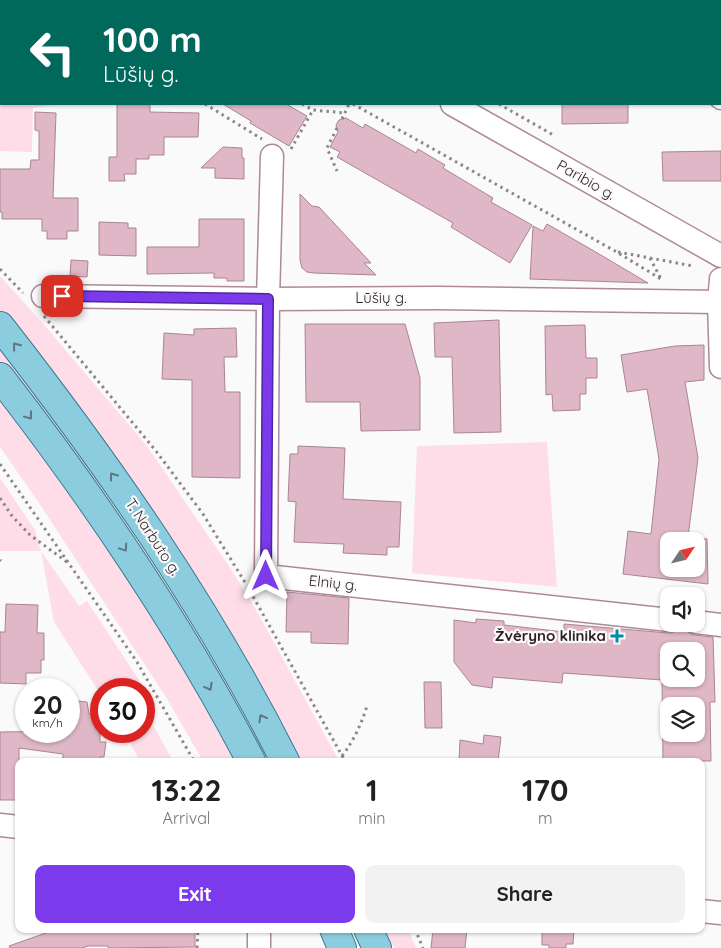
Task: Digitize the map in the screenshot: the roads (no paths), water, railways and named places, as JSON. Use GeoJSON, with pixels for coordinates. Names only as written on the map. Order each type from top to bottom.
{"type":"FeatureCollection","features":[{"type":"Feature","properties":{"kind":"main road","name":"T. Narbuto g."},"geometry":{"type":"LineString","coordinates":[[0,326],[116,479],[172,564],[225,652],[283,758]]}},
{"type":"Feature","properties":{"kind":"main road","name":"T. Narbuto g."},"geometry":{"type":"LineString","coordinates":[[0,377],[90,497],[148,583],[249,758]]}},
{"type":"Feature","properties":{"kind":"main road"},"geometry":{"type":"LineString","coordinates":[[336,933],[342,948]]}},
{"type":"Feature","properties":{"kind":"main road"},"geometry":{"type":"LineString","coordinates":[[370,933],[377,948]]}},
{"type":"Feature","properties":{"kind":"street","name":"Paribio g."},"geometry":{"type":"LineString","coordinates":[[454,105],[721,256]]}},
{"type":"Feature","properties":{"kind":"street","name":"Elnių g."},"geometry":{"type":"LineString","coordinates":[[272,156],[268,299],[266,576],[660,619]]}},
{"type":"Feature","properties":{"kind":"street"},"geometry":{"type":"LineString","coordinates":[[721,279],[719,302],[721,367]]}},
{"type":"Feature","properties":{"kind":"street","name":"Lūšių g."},"geometry":{"type":"LineString","coordinates":[[36,301],[437,298],[719,302]]}},
{"type":"Feature","properties":{"kind":"street"},"geometry":{"type":"LineString","coordinates":[[705,623],[721,625]]}},
{"type":"Feature","properties":{"kind":"street"},"geometry":{"type":"LineString","coordinates":[[0,825],[15,827]]}},
{"type":"Feature","properties":{"kind":"street"},"geometry":{"type":"LineString","coordinates":[[705,911],[721,913]]}},
{"type":"Feature","properties":{"kind":"street"},"geometry":{"type":"LineString","coordinates":[[259,933],[259,948]]}},
{"type":"Feature","properties":{"kind":"place","name":"Žvėryno klinika"},"geometry":{"type":"Point","coordinates":[617,636]}}]}
